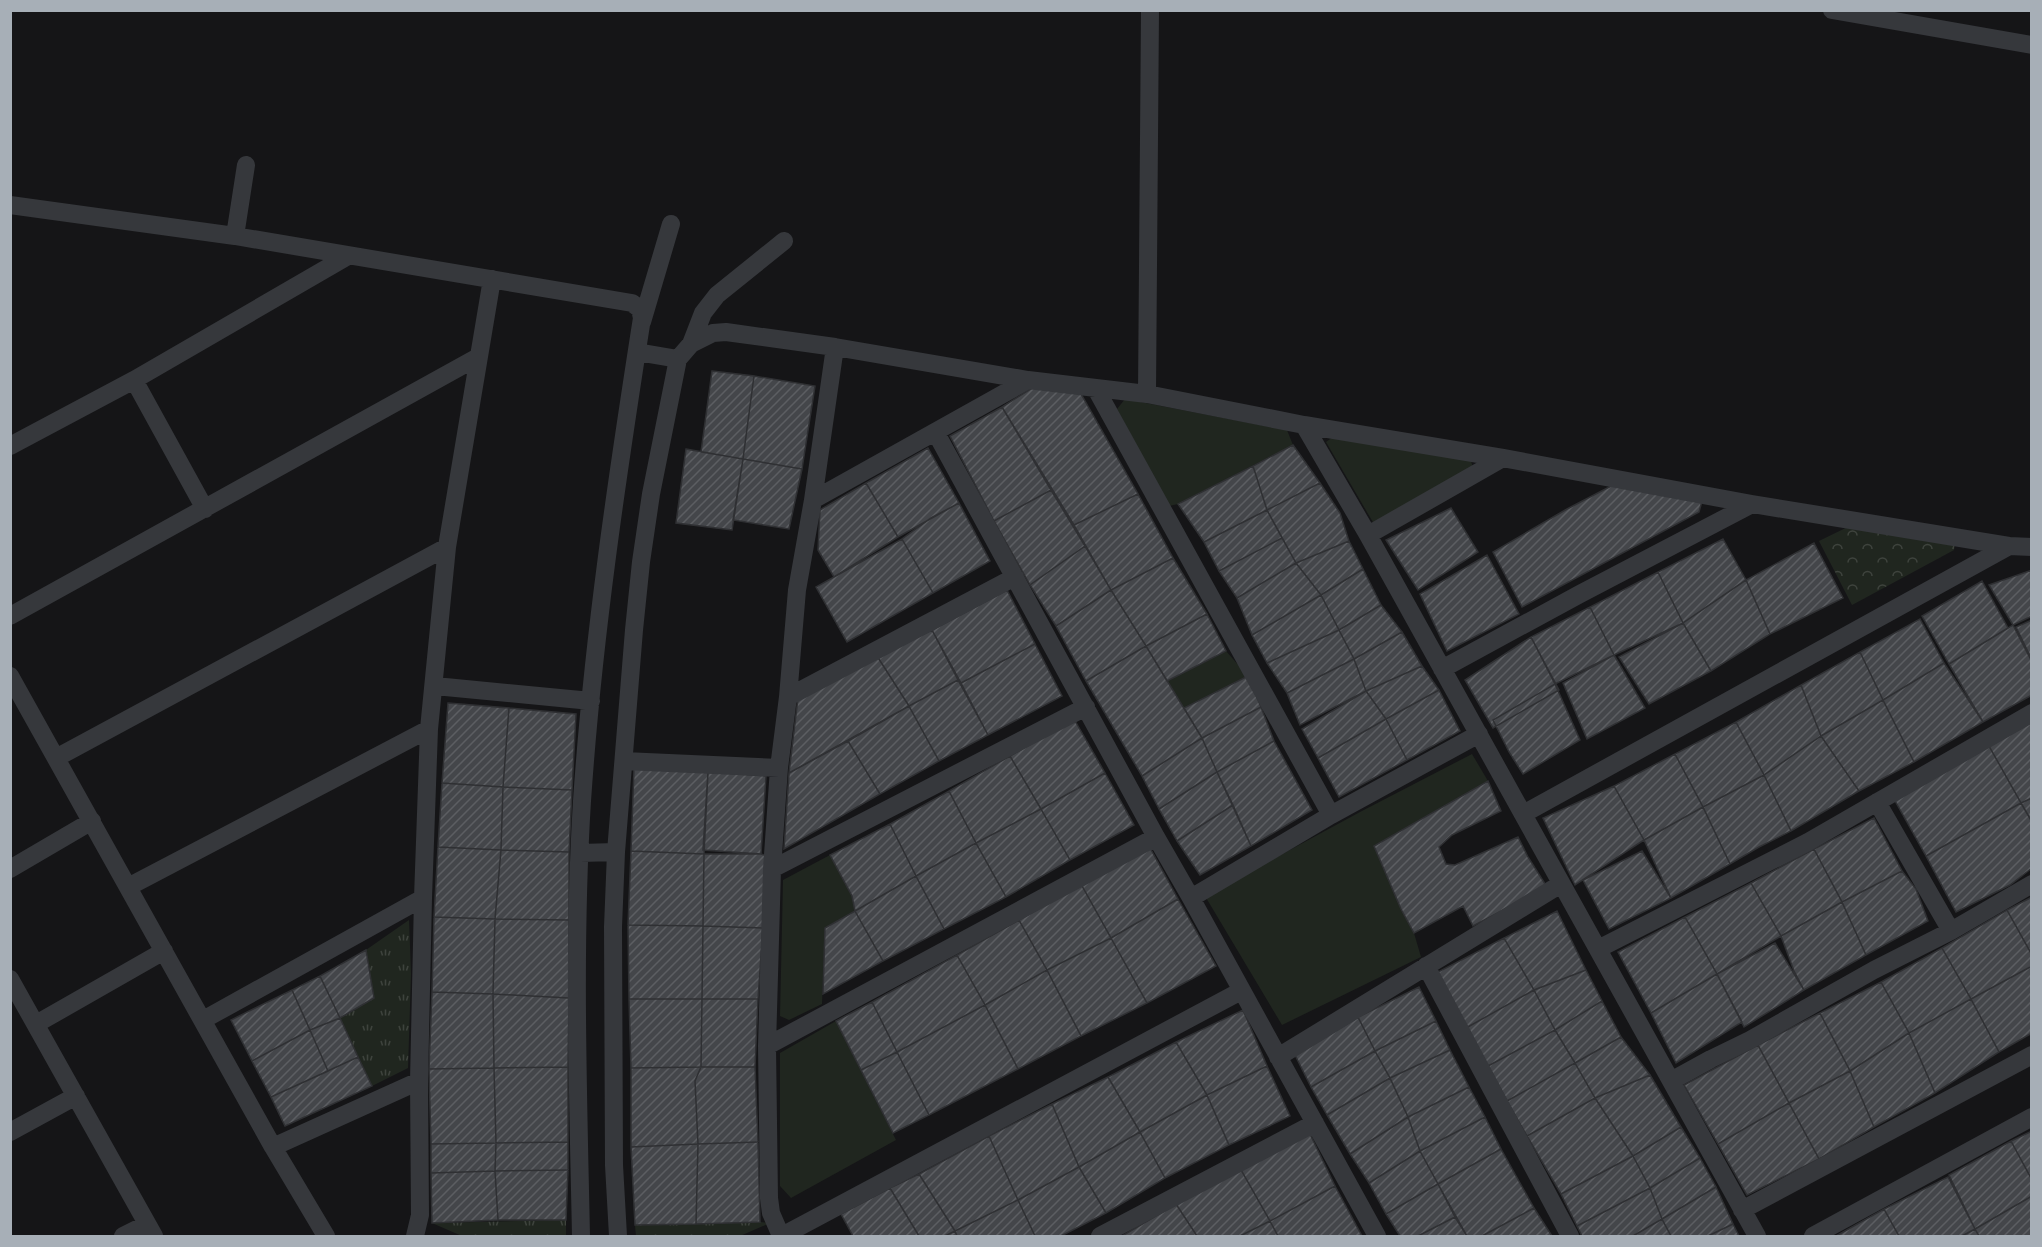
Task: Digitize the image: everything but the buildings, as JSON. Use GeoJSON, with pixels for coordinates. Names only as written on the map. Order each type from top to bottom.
{"type":"FeatureCollection","features":[{"type":"Feature","properties":{"kind":"street"},"geometry":{"type":"LineString","coordinates":[[1147,394],[1150,10]]}},
{"type":"Feature","properties":{"kind":"street"},"geometry":{"type":"LineString","coordinates":[[1832,10],[2031,45]]}},
{"type":"Feature","properties":{"kind":"street"},"geometry":{"type":"LineString","coordinates":[[235,236],[246,165]]}},
{"type":"Feature","properties":{"kind":"street"},"geometry":{"type":"LineString","coordinates":[[10,205],[235,236],[632,303],[640,309],[642,322]]}},
{"type":"Feature","properties":{"kind":"street"},"geometry":{"type":"LineString","coordinates":[[581,1236],[577,1020],[580,853],[591,701],[609,538],[642,322],[671,224]]}},
{"type":"Feature","properties":{"kind":"street"},"geometry":{"type":"LineString","coordinates":[[618,1236],[614,1165],[612,1014],[616,852],[633,630],[657,460],[678,359],[691,344],[703,313],[717,295],[784,242]]}},
{"type":"Feature","properties":{"kind":"street"},"geometry":{"type":"LineString","coordinates":[[10,446],[134,380],[348,256]]}},
{"type":"Feature","properties":{"kind":"street"},"geometry":{"type":"LineString","coordinates":[[415,1236],[420,1215],[419,1081],[429,729],[447,547],[492,279]]}},
{"type":"Feature","properties":{"kind":"street"},"geometry":{"type":"LineString","coordinates":[[691,344],[713,333],[726,332],[835,347],[1028,380],[1147,394],[1304,425],[1503,458],[1752,504],[2009,546],[2031,547]]}},
{"type":"Feature","properties":{"kind":"street"},"geometry":{"type":"LineString","coordinates":[[835,347],[813,500],[797,590],[788,697],[778,768],[772,869],[767,1046],[769,1198],[771,1213],[782,1236],[1241,991]]}},
{"type":"Feature","properties":{"kind":"street"},"geometry":{"type":"LineString","coordinates":[[637,352],[678,359]]}},
{"type":"Feature","properties":{"kind":"street"},"geometry":{"type":"LineString","coordinates":[[10,616],[478,357]]}},
{"type":"Feature","properties":{"kind":"street"},"geometry":{"type":"LineString","coordinates":[[134,380],[205,509]]}},
{"type":"Feature","properties":{"kind":"street"},"geometry":{"type":"LineString","coordinates":[[813,500],[1028,380]]}},
{"type":"Feature","properties":{"kind":"street"},"geometry":{"type":"LineString","coordinates":[[1096,389],[1331,815]]}},
{"type":"Feature","properties":{"kind":"street"},"geometry":{"type":"LineString","coordinates":[[1304,425],[1479,734],[1756,1236]]}},
{"type":"Feature","properties":{"kind":"street"},"geometry":{"type":"LineString","coordinates":[[936,433],[1377,1236]]}},
{"type":"Feature","properties":{"kind":"street"},"geometry":{"type":"LineString","coordinates":[[1368,535],[1503,458]]}},
{"type":"Feature","properties":{"kind":"street"},"geometry":{"type":"LineString","coordinates":[[1442,669],[1752,504]]}},
{"type":"Feature","properties":{"kind":"street"},"geometry":{"type":"LineString","coordinates":[[1523,814],[2009,546]]}},
{"type":"Feature","properties":{"kind":"street"},"geometry":{"type":"LineString","coordinates":[[56,758],[447,547]]}},
{"type":"Feature","properties":{"kind":"street"},"geometry":{"type":"LineString","coordinates":[[788,697],[1015,577]]}},
{"type":"Feature","properties":{"kind":"street"},"geometry":{"type":"LineString","coordinates":[[10,676],[273,1147],[326,1236]]}},
{"type":"Feature","properties":{"kind":"street"},"geometry":{"type":"LineString","coordinates":[[435,686],[591,701]]}},
{"type":"Feature","properties":{"kind":"street"},"geometry":{"type":"LineString","coordinates":[[772,869],[1086,706]]}},
{"type":"Feature","properties":{"kind":"street"},"geometry":{"type":"LineString","coordinates":[[1598,949],[1808,842],[2031,713]]}},
{"type":"Feature","properties":{"kind":"street"},"geometry":{"type":"LineString","coordinates":[[128,887],[429,729]]}},
{"type":"Feature","properties":{"kind":"street"},"geometry":{"type":"LineString","coordinates":[[1191,898],[1331,815],[1479,734]]}},
{"type":"Feature","properties":{"kind":"street"},"geometry":{"type":"LineString","coordinates":[[624,761],[778,768]]}},
{"type":"Feature","properties":{"kind":"street"},"geometry":{"type":"LineString","coordinates":[[1877,802],[1951,931]]}},
{"type":"Feature","properties":{"kind":"street"},"geometry":{"type":"LineString","coordinates":[[10,869],[92,821]]}},
{"type":"Feature","properties":{"kind":"street"},"geometry":{"type":"LineString","coordinates":[[767,1046],[1156,837]]}},
{"type":"Feature","properties":{"kind":"street"},"geometry":{"type":"LineString","coordinates":[[580,853],[616,852]]}},
{"type":"Feature","properties":{"kind":"street"},"geometry":{"type":"LineString","coordinates":[[1278,1057],[1562,884]]}},
{"type":"Feature","properties":{"kind":"street"},"geometry":{"type":"LineString","coordinates":[[1671,1081],[1750,1040],[1874,970],[1951,931],[2031,884]]}},
{"type":"Feature","properties":{"kind":"street"},"geometry":{"type":"LineString","coordinates":[[202,1020],[423,898]]}},
{"type":"Feature","properties":{"kind":"street"},"geometry":{"type":"LineString","coordinates":[[36,1024],[164,951]]}},
{"type":"Feature","properties":{"kind":"street"},"geometry":{"type":"LineString","coordinates":[[1426,966],[1570,1236]]}},
{"type":"Feature","properties":{"kind":"street"},"geometry":{"type":"LineString","coordinates":[[10,979],[151,1230],[123,1236]]}},
{"type":"Feature","properties":{"kind":"street"},"geometry":{"type":"LineString","coordinates":[[1742,1210],[2031,1055]]}},
{"type":"Feature","properties":{"kind":"street"},"geometry":{"type":"LineString","coordinates":[[273,1147],[419,1081]]}},
{"type":"Feature","properties":{"kind":"street"},"geometry":{"type":"LineString","coordinates":[[10,1132],[76,1096]]}},
{"type":"Feature","properties":{"kind":"street"},"geometry":{"type":"LineString","coordinates":[[1813,1236],[2031,1117]]}},
{"type":"Feature","properties":{"kind":"street"},"geometry":{"type":"LineString","coordinates":[[1100,1236],[1315,1123]]}},
{"type":"Feature","properties":{"kind":"green space"},"geometry":{"type":"Polygon","coordinates":[[[1125,399],[1287,430],[1293,445],[1178,504],[1169,506],[1117,409],[1125,399]]]}},
{"type":"Feature","properties":{"kind":"green space"},"geometry":{"type":"Polygon","coordinates":[[[1337,434],[1470,457],[1473,468],[1374,524],[1326,442],[1337,434]]]}},
{"type":"Feature","properties":{"kind":"green space"},"geometry":{"type":"Polygon","coordinates":[[[1856,523],[1955,543],[1954,550],[1852,605],[1819,541],[1856,523]]]}},
{"type":"Feature","properties":{"kind":"green space"},"geometry":{"type":"Polygon","coordinates":[[[1226,651],[1248,676],[1184,708],[1167,681],[1226,651]]]}},
{"type":"Feature","properties":{"kind":"green space"},"geometry":{"type":"Polygon","coordinates":[[[1472,754],[1488,781],[1374,846],[1414,933],[1421,957],[1282,1025],[1205,896],[1472,754]]]}},
{"type":"Feature","properties":{"kind":"green space"},"geometry":{"type":"Polygon","coordinates":[[[830,855],[852,896],[855,911],[825,928],[822,1004],[789,1020],[780,1016],[783,880],[830,855]]]}},
{"type":"Feature","properties":{"kind":"green space"},"geometry":{"type":"Polygon","coordinates":[[[409,920],[411,974],[408,1068],[372,1086],[340,1018],[374,998],[366,950],[409,920]]]}},
{"type":"Feature","properties":{"kind":"green space"},"geometry":{"type":"Polygon","coordinates":[[[836,1021],[896,1140],[791,1198],[780,1186],[780,1053],[836,1021]]]}},
{"type":"Feature","properties":{"kind":"green space"},"geometry":{"type":"Polygon","coordinates":[[[566,1220],[566,1236],[462,1236],[432,1223],[566,1220]]]}},
{"type":"Feature","properties":{"kind":"green space"},"geometry":{"type":"Polygon","coordinates":[[[770,1223],[740,1236],[636,1236],[635,1225],[770,1223]]]}}]}
